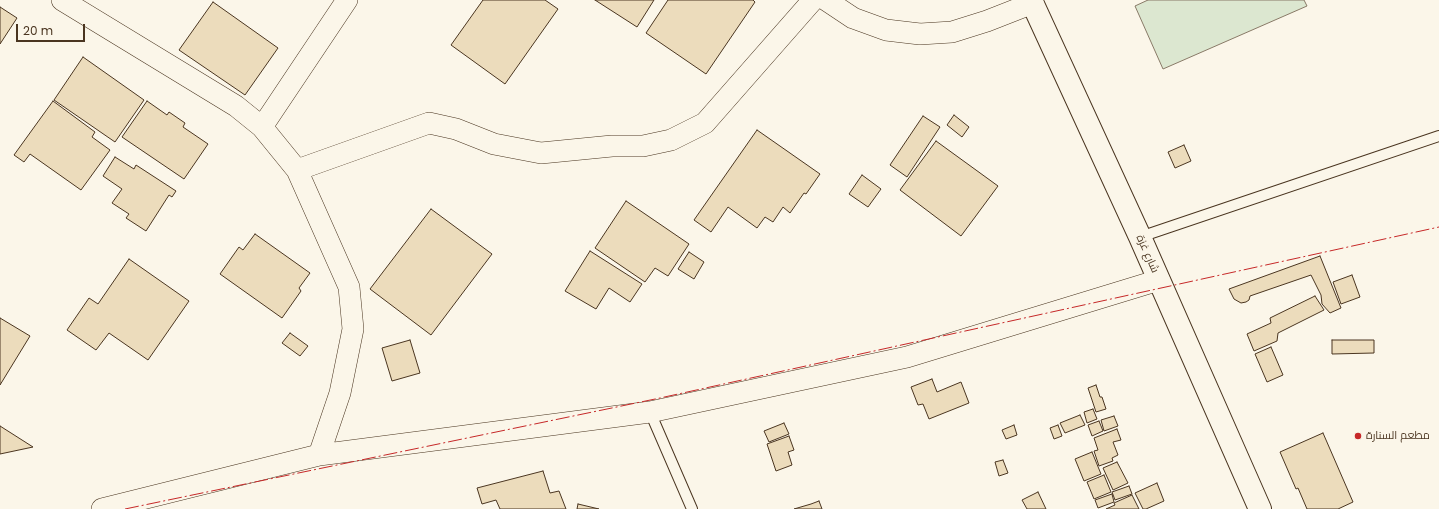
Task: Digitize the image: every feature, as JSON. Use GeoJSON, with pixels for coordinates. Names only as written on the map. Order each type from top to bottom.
{"type":"FeatureCollection","features":[{"type":"Feature","properties":{"kind":"main road","name":"شارع غزة"},"geometry":{"type":"LineString","coordinates":[[1032,2],[1140,237],[1260,509]]}},
{"type":"Feature","properties":{"kind":"street"},"geometry":{"type":"LineString","coordinates":[[62,0],[236,106],[262,128],[297,170],[349,287],[353,329],[340,393],[319,456]]}},
{"type":"Feature","properties":{"kind":"street"},"geometry":{"type":"LineString","coordinates":[[262,128],[347,0]]}},
{"type":"Feature","properties":{"kind":"street"},"geometry":{"type":"LineString","coordinates":[[297,170],[429,122],[456,129],[494,144],[541,152],[612,146],[643,146],[671,140],[705,124],[813,0]]}},
{"type":"Feature","properties":{"kind":"street"},"geometry":{"type":"LineString","coordinates":[[826,0],[853,18],[886,30],[920,34],[952,32],[987,21],[1032,2]]}},
{"type":"Feature","properties":{"kind":"street"},"geometry":{"type":"LineString","coordinates":[[102,509],[319,456],[650,412],[907,357],[1159,280]]}},
{"type":"Feature","properties":{"kind":"lane"},"geometry":{"type":"LineString","coordinates":[[1140,237],[1439,136]]}},
{"type":"Feature","properties":{"kind":"lane"},"geometry":{"type":"LineString","coordinates":[[650,412],[692,509]]}},
{"type":"Feature","properties":{"kind":"green space"},"geometry":{"type":"Polygon","coordinates":[[[1148,0],[1304,0],[1307,6],[1163,69],[1135,6],[1148,0]]]}},
{"type":"Feature","properties":{"kind":"building"},"geometry":{"type":"Polygon","coordinates":[[[483,0],[545,0],[558,9],[505,84],[451,45],[483,0]]]}},
{"type":"Feature","properties":{"kind":"building"},"geometry":{"type":"Polygon","coordinates":[[[595,0],[654,0],[637,27],[595,0]]]}},
{"type":"Feature","properties":{"kind":"building"},"geometry":{"type":"Polygon","coordinates":[[[668,0],[753,0],[755,2],[706,74],[646,33],[668,0]]]}},
{"type":"Feature","properties":{"kind":"building"},"geometry":{"type":"Polygon","coordinates":[[[213,2],[278,48],[245,95],[179,50],[213,2]]]}},
{"type":"Feature","properties":{"kind":"building"},"geometry":{"type":"Polygon","coordinates":[[[0,7],[17,18],[0,44],[0,7]]]}},
{"type":"Feature","properties":{"kind":"building"},"geometry":{"type":"Polygon","coordinates":[[[83,57],[144,100],[115,142],[54,100],[83,57]]]}},
{"type":"Feature","properties":{"kind":"building"},"geometry":{"type":"Polygon","coordinates":[[[53,101],[95,132],[92,137],[110,150],[81,190],[30,154],[24,162],[14,155],[53,101]]]}},
{"type":"Feature","properties":{"kind":"building"},"geometry":{"type":"Polygon","coordinates":[[[147,101],[167,115],[169,112],[185,123],[183,127],[208,144],[184,179],[122,137],[147,101]]]}},
{"type":"Feature","properties":{"kind":"building"},"geometry":{"type":"Polygon","coordinates":[[[954,115],[969,127],[962,137],[947,125],[954,115]]]}},
{"type":"Feature","properties":{"kind":"building"},"geometry":{"type":"Polygon","coordinates":[[[923,116],[940,127],[907,177],[890,165],[923,116]]]}},
{"type":"Feature","properties":{"kind":"building"},"geometry":{"type":"Polygon","coordinates":[[[757,130],[820,174],[790,213],[783,207],[773,222],[765,217],[757,228],[728,207],[711,232],[694,220],[757,130]]]}},
{"type":"Feature","properties":{"kind":"building"},"geometry":{"type":"Polygon","coordinates":[[[936,141],[998,186],[961,236],[900,190],[936,141]]]}},
{"type":"Feature","properties":{"kind":"building"},"geometry":{"type":"Polygon","coordinates":[[[1184,145],[1191,161],[1175,168],[1168,152],[1184,145]]]}},
{"type":"Feature","properties":{"kind":"building"},"geometry":{"type":"Polygon","coordinates":[[[115,157],[134,169],[136,165],[176,191],[172,197],[169,195],[146,231],[126,218],[129,214],[112,203],[122,189],[103,176],[115,157]]]}},
{"type":"Feature","properties":{"kind":"building"},"geometry":{"type":"Polygon","coordinates":[[[862,175],[881,189],[868,207],[849,194],[862,175]]]}},
{"type":"Feature","properties":{"kind":"building"},"geometry":{"type":"Polygon","coordinates":[[[626,201],[689,244],[668,276],[655,268],[645,282],[595,248],[626,201]]]}},
{"type":"Feature","properties":{"kind":"building"},"geometry":{"type":"Polygon","coordinates":[[[431,209],[492,254],[431,335],[370,289],[431,209]]]}},
{"type":"Feature","properties":{"kind":"building"},"geometry":{"type":"Polygon","coordinates":[[[255,234],[310,273],[299,288],[301,291],[282,318],[220,274],[239,247],[243,250],[255,234]]]}},
{"type":"Feature","properties":{"kind":"building"},"geometry":{"type":"Polygon","coordinates":[[[590,251],[642,284],[630,302],[609,288],[596,309],[565,291],[590,251]]]}},
{"type":"Feature","properties":{"kind":"building"},"geometry":{"type":"Polygon","coordinates":[[[689,252],[704,262],[694,279],[678,269],[689,252]]]}},
{"type":"Feature","properties":{"kind":"building"},"geometry":{"type":"Polygon","coordinates":[[[1320,256],[1341,308],[1330,313],[1322,304],[1321,295],[1311,275],[1250,296],[1249,300],[1241,303],[1234,299],[1229,289],[1320,256]]]}},
{"type":"Feature","properties":{"kind":"building"},"geometry":{"type":"Polygon","coordinates":[[[129,259],[189,301],[148,360],[109,333],[96,350],[67,330],[89,298],[98,304],[129,259]]]}},
{"type":"Feature","properties":{"kind":"building"},"geometry":{"type":"Polygon","coordinates":[[[1352,275],[1360,297],[1341,304],[1333,282],[1352,275]]]}},
{"type":"Feature","properties":{"kind":"building"},"geometry":{"type":"Polygon","coordinates":[[[1315,296],[1324,310],[1278,333],[1277,341],[1254,351],[1247,334],[1271,323],[1270,318],[1315,296]]]}},
{"type":"Feature","properties":{"kind":"building"},"geometry":{"type":"Polygon","coordinates":[[[0,318],[30,336],[0,385],[0,318]]]}},
{"type":"Feature","properties":{"kind":"building"},"geometry":{"type":"Polygon","coordinates":[[[290,333],[308,346],[300,356],[282,343],[290,333]]]}},
{"type":"Feature","properties":{"kind":"building"},"geometry":{"type":"Polygon","coordinates":[[[410,340],[420,373],[392,381],[382,348],[410,340]]]}},
{"type":"Feature","properties":{"kind":"building"},"geometry":{"type":"Polygon","coordinates":[[[1332,340],[1374,340],[1374,353],[1332,354],[1332,340]]]}},
{"type":"Feature","properties":{"kind":"building"},"geometry":{"type":"Polygon","coordinates":[[[1271,347],[1283,375],[1267,382],[1255,354],[1271,347]]]}},
{"type":"Feature","properties":{"kind":"building"},"geometry":{"type":"Polygon","coordinates":[[[932,379],[937,392],[961,382],[969,403],[929,419],[923,404],[918,405],[911,387],[932,379]]]}},
{"type":"Feature","properties":{"kind":"building"},"geometry":{"type":"Polygon","coordinates":[[[1096,385],[1106,409],[1096,412],[1088,388],[1096,385]]]}},
{"type":"Feature","properties":{"kind":"building"},"geometry":{"type":"Polygon","coordinates":[[[1093,409],[1097,419],[1087,423],[1084,412],[1093,409]]]}},
{"type":"Feature","properties":{"kind":"building"},"geometry":{"type":"Polygon","coordinates":[[[1080,415],[1085,425],[1065,433],[1060,423],[1080,415]]]}},
{"type":"Feature","properties":{"kind":"building"},"geometry":{"type":"Polygon","coordinates":[[[1114,416],[1118,426],[1104,431],[1101,420],[1114,416]]]}},
{"type":"Feature","properties":{"kind":"building"},"geometry":{"type":"Polygon","coordinates":[[[1099,421],[1103,431],[1092,436],[1088,425],[1099,421]]]}},
{"type":"Feature","properties":{"kind":"building"},"geometry":{"type":"Polygon","coordinates":[[[784,423],[789,434],[769,442],[764,431],[784,423]]]}},
{"type":"Feature","properties":{"kind":"building"},"geometry":{"type":"Polygon","coordinates":[[[1014,425],[1017,435],[1006,439],[1002,430],[1014,425]]]}},
{"type":"Feature","properties":{"kind":"building"},"geometry":{"type":"Polygon","coordinates":[[[1058,425],[1062,436],[1054,439],[1050,428],[1058,425]]]}},
{"type":"Feature","properties":{"kind":"building"},"geometry":{"type":"Polygon","coordinates":[[[0,426],[33,447],[0,454],[0,426]]]}},
{"type":"Feature","properties":{"kind":"building"},"geometry":{"type":"Polygon","coordinates":[[[1117,429],[1121,440],[1113,442],[1118,455],[1112,458],[1113,461],[1099,466],[1094,451],[1098,450],[1094,438],[1117,429]]]}},
{"type":"Feature","properties":{"kind":"building"},"geometry":{"type":"Polygon","coordinates":[[[1323,433],[1353,502],[1338,509],[1307,509],[1298,488],[1296,489],[1280,452],[1323,433]]]}},
{"type":"Feature","properties":{"kind":"building"},"geometry":{"type":"Polygon","coordinates":[[[789,436],[794,450],[788,452],[792,465],[776,471],[767,444],[789,436]]]}},
{"type":"Feature","properties":{"kind":"building"},"geometry":{"type":"Polygon","coordinates":[[[1092,452],[1101,474],[1084,481],[1075,459],[1092,452]]]}},
{"type":"Feature","properties":{"kind":"building"},"geometry":{"type":"Polygon","coordinates":[[[1003,460],[1008,473],[999,476],[995,462],[1003,460]]]}},
{"type":"Feature","properties":{"kind":"building"},"geometry":{"type":"Polygon","coordinates":[[[1117,462],[1128,483],[1113,490],[1103,468],[1117,462]]]}},
{"type":"Feature","properties":{"kind":"building"},"geometry":{"type":"Polygon","coordinates":[[[543,471],[550,493],[559,491],[566,509],[500,509],[496,500],[482,504],[477,488],[543,471]]]}},
{"type":"Feature","properties":{"kind":"building"},"geometry":{"type":"Polygon","coordinates":[[[1104,475],[1111,492],[1094,499],[1087,482],[1104,475]]]}},
{"type":"Feature","properties":{"kind":"building"},"geometry":{"type":"Polygon","coordinates":[[[1157,483],[1164,501],[1143,509],[1135,493],[1157,483]]]}},
{"type":"Feature","properties":{"kind":"building"},"geometry":{"type":"Polygon","coordinates":[[[1129,486],[1132,494],[1115,500],[1112,492],[1129,486]]]}},
{"type":"Feature","properties":{"kind":"building"},"geometry":{"type":"Polygon","coordinates":[[[1038,492],[1046,509],[1027,509],[1022,500],[1038,492]]]}},
{"type":"Feature","properties":{"kind":"building"},"geometry":{"type":"Polygon","coordinates":[[[1112,494],[1114,502],[1098,508],[1095,500],[1112,494]]]}},
{"type":"Feature","properties":{"kind":"building"},"geometry":{"type":"Polygon","coordinates":[[[1132,495],[1139,509],[1106,509],[1115,505],[1114,503],[1132,495]]]}},
{"type":"Feature","properties":{"kind":"building"},"geometry":{"type":"Polygon","coordinates":[[[819,501],[822,509],[794,509],[811,504],[819,501]]]}},
{"type":"Feature","properties":{"kind":"building"},"geometry":{"type":"Polygon","coordinates":[[[578,504],[599,509],[577,509],[578,504]]]}},
{"type":"Feature","properties":{"kind":"power"},"geometry":{"type":"LineString","coordinates":[[125,509],[660,398],[1439,227]]}},
{"type":"Feature","properties":{"kind":"place","name":"مطعم السنارة"},"geometry":{"type":"Point","coordinates":[1358,436]}}]}
